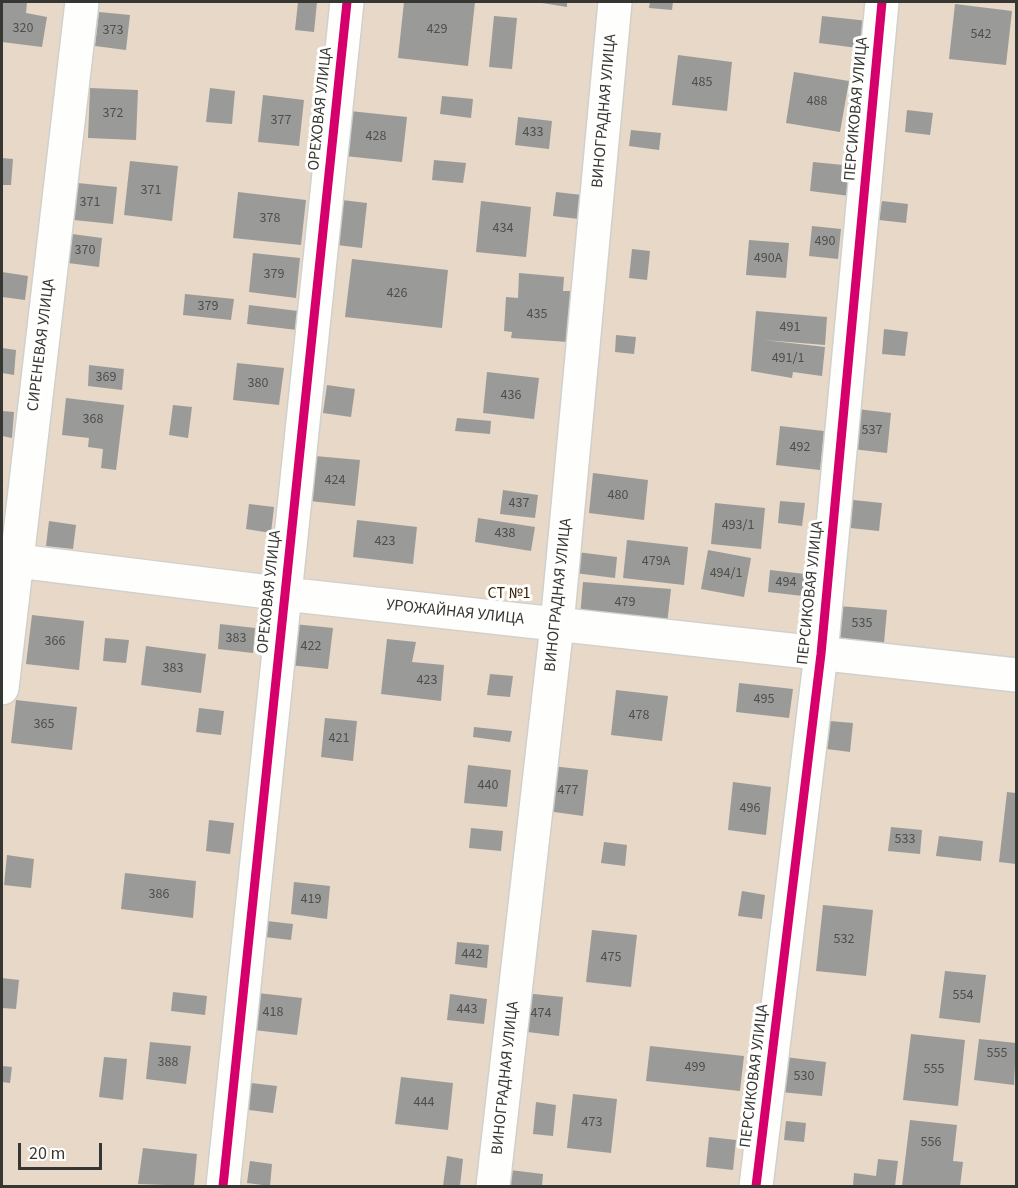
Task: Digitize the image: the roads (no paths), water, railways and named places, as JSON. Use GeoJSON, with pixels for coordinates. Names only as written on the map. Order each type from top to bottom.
{"type":"FeatureCollection","features":[{"type":"Feature","properties":{"kind":"street","name":"СИРЕНЕВАЯ УЛИЦА"},"geometry":{"type":"LineString","coordinates":[[2,688],[9,560],[82,2]]}},
{"type":"Feature","properties":{"kind":"street","name":"ОРЕХОВАЯ УЛИЦА"},"geometry":{"type":"LineString","coordinates":[[224,1186],[347,2]]}},
{"type":"Feature","properties":{"kind":"street","name":"ВИНОГРАДНАЯ УЛИЦА"},"geometry":{"type":"LineString","coordinates":[[493,1186],[557,625],[615,2]]}},
{"type":"Feature","properties":{"kind":"street","name":"ПЕРСИКОВАЯ УЛИЦА"},"geometry":{"type":"LineString","coordinates":[[756,1186],[820,654],[882,2]]}},
{"type":"Feature","properties":{"kind":"street","name":"УРОЖАЙНАЯ УЛИЦА"},"geometry":{"type":"LineString","coordinates":[[9,560],[285,594],[1017,675]]}},
{"type":"Feature","properties":{"kind":"park label","name":"СТ №1"},"geometry":{"type":"Point","coordinates":[509,594]}}]}
